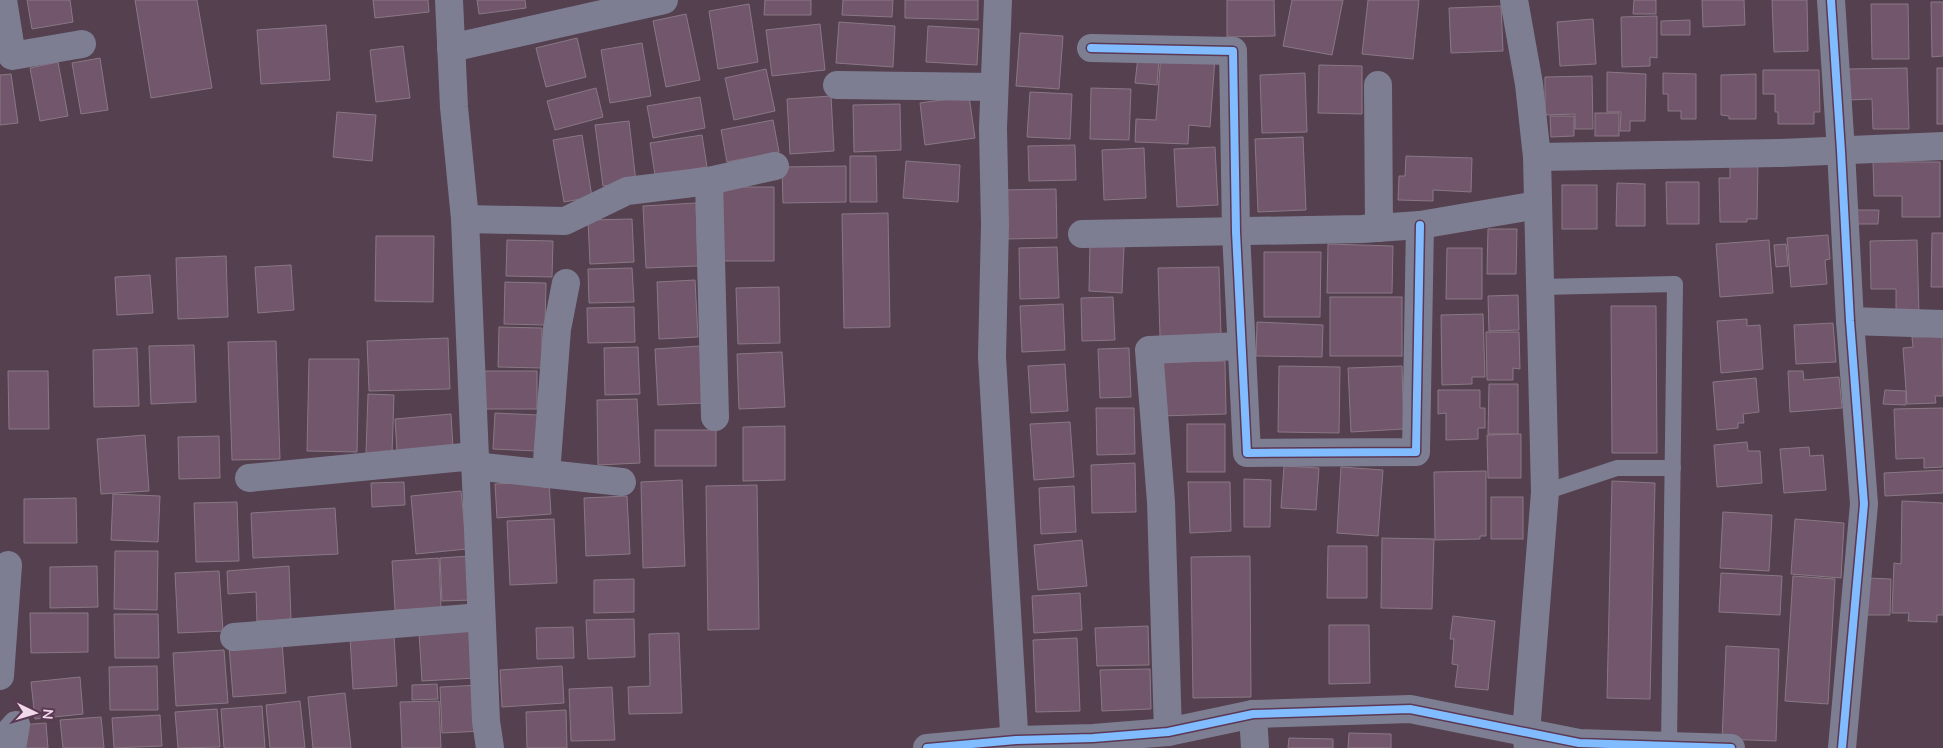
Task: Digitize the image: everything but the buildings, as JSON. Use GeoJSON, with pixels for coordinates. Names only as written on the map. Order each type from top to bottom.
{"type":"FeatureCollection","features":[{"type":"Feature","properties":{"kind":"street"},"geometry":{"type":"LineString","coordinates":[[3,0],[12,56],[82,44]]}},
{"type":"Feature","properties":{"kind":"street"},"geometry":{"type":"LineString","coordinates":[[449,0],[454,107],[465,219],[486,721],[490,748]]}},
{"type":"Feature","properties":{"kind":"street"},"geometry":{"type":"LineString","coordinates":[[451,48],[664,0]]}},
{"type":"Feature","properties":{"kind":"street"},"geometry":{"type":"LineString","coordinates":[[998,0],[993,128],[995,225],[992,357],[1015,744]]}},
{"type":"Feature","properties":{"kind":"street"},"geometry":{"type":"LineString","coordinates":[[1514,0],[1530,84],[1537,157],[1545,492],[1527,740]]}},
{"type":"Feature","properties":{"kind":"street"},"geometry":{"type":"LineString","coordinates":[[1831,0],[1850,321],[1864,504],[1842,748]]}},
{"type":"Feature","properties":{"kind":"street"},"geometry":{"type":"LineString","coordinates":[[1091,48],[1233,51],[1236,232],[1247,453],[1416,452],[1420,225]]}},
{"type":"Feature","properties":{"kind":"street"},"geometry":{"type":"LineString","coordinates":[[837,85],[994,87]]}},
{"type":"Feature","properties":{"kind":"street"},"geometry":{"type":"LineString","coordinates":[[1378,85],[1379,228]]}},
{"type":"Feature","properties":{"kind":"street"},"geometry":{"type":"LineString","coordinates":[[1537,157],[1841,151],[1943,146]]}},
{"type":"Feature","properties":{"kind":"street"},"geometry":{"type":"LineString","coordinates":[[465,219],[565,221],[627,191],[709,181],[775,166]]}},
{"type":"Feature","properties":{"kind":"street"},"geometry":{"type":"LineString","coordinates":[[709,181],[715,416]]}},
{"type":"Feature","properties":{"kind":"street"},"geometry":{"type":"LineString","coordinates":[[1082,234],[1379,228],[1420,225],[1538,205]]}},
{"type":"Feature","properties":{"kind":"street"},"geometry":{"type":"LineString","coordinates":[[546,474],[558,329],[566,283]]}},
{"type":"Feature","properties":{"kind":"street"},"geometry":{"type":"LineString","coordinates":[[1850,321],[1943,324]]}},
{"type":"Feature","properties":{"kind":"street"},"geometry":{"type":"LineString","coordinates":[[1168,732],[1161,502],[1149,350],[1241,346]]}},
{"type":"Feature","properties":{"kind":"street"},"geometry":{"type":"LineString","coordinates":[[249,478],[474,461],[546,474],[622,482]]}},
{"type":"Feature","properties":{"kind":"street"},"geometry":{"type":"LineString","coordinates":[[0,676],[8,565]]}},
{"type":"Feature","properties":{"kind":"street"},"geometry":{"type":"LineString","coordinates":[[234,637],[482,616]]}},
{"type":"Feature","properties":{"kind":"street"},"geometry":{"type":"LineString","coordinates":[[927,748],[1015,744],[1168,732],[1253,714],[1410,709],[1527,740],[1731,748]]}},
{"type":"Feature","properties":{"kind":"street"},"geometry":{"type":"LineString","coordinates":[[1253,714],[1255,748]]}},
{"type":"Feature","properties":{"kind":"lane"},"geometry":{"type":"LineString","coordinates":[[1541,287],[1675,284],[1669,746]]}},
{"type":"Feature","properties":{"kind":"lane"},"geometry":{"type":"LineString","coordinates":[[1545,492],[1617,468],[1673,468]]}},
{"type":"Feature","properties":{"kind":"cycle path"},"geometry":{"type":"LineString","coordinates":[[1831,0],[1850,321],[1864,504],[1842,748]]}},
{"type":"Feature","properties":{"kind":"cycle path"},"geometry":{"type":"LineString","coordinates":[[1091,48],[1233,51],[1236,232],[1247,453],[1416,452],[1420,225]]}},
{"type":"Feature","properties":{"kind":"cycle path"},"geometry":{"type":"LineString","coordinates":[[927,748],[1016,740],[1093,738],[1168,732],[1253,714],[1410,709],[1579,743],[1731,748]]}}]}
